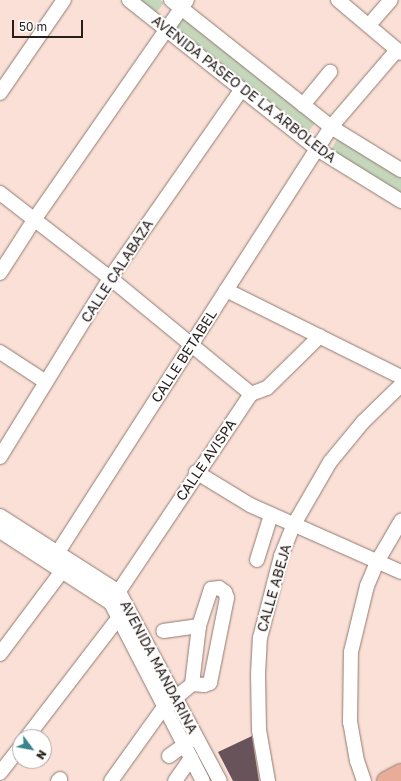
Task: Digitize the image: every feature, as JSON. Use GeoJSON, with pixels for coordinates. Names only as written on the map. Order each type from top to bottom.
{"type":"FeatureCollection","features":[{"type":"Feature","properties":{"kind":"main road"},"geometry":{"type":"LineString","coordinates":[[386,781],[401,773]]}},
{"type":"Feature","properties":{"kind":"street"},"geometry":{"type":"LineString","coordinates":[[1,90],[64,0]]}},
{"type":"Feature","properties":{"kind":"street","name":"AVENIDA PASEO DE LA ARBOLEDA"},"geometry":{"type":"LineString","coordinates":[[129,0],[317,149],[401,201]]}},
{"type":"Feature","properties":{"kind":"street"},"geometry":{"type":"LineString","coordinates":[[338,0],[399,51]]}},
{"type":"Feature","properties":{"kind":"street"},"geometry":{"type":"LineString","coordinates":[[369,25],[391,0]]}},
{"type":"Feature","properties":{"kind":"street"},"geometry":{"type":"LineString","coordinates":[[0,273],[34,220],[165,30],[180,2]]}},
{"type":"Feature","properties":{"kind":"street","name":"AVENIDA PASEO DE LA ARBOLEDA"},"geometry":{"type":"LineString","coordinates":[[180,2],[303,105],[331,126],[401,170]]}},
{"type":"Feature","properties":{"kind":"street","name":"CALLE BETABEL"},"geometry":{"type":"LineString","coordinates":[[0,654],[60,562],[191,344],[331,126],[399,51]]}},
{"type":"Feature","properties":{"kind":"street"},"geometry":{"type":"LineString","coordinates":[[303,105],[330,72]]}},
{"type":"Feature","properties":{"kind":"street","name":"CALLE CALABAZA"},"geometry":{"type":"LineString","coordinates":[[0,457],[110,278],[241,90]]}},
{"type":"Feature","properties":{"kind":"street"},"geometry":{"type":"LineString","coordinates":[[0,193],[110,278],[251,394],[267,388],[320,336]]}},
{"type":"Feature","properties":{"kind":"street"},"geometry":{"type":"LineString","coordinates":[[226,290],[401,377]]}},
{"type":"Feature","properties":{"kind":"street"},"geometry":{"type":"LineString","coordinates":[[0,352],[46,382]]}},
{"type":"Feature","properties":{"kind":"street","name":"CALLE ABEJA"},"geometry":{"type":"LineString","coordinates":[[268,781],[262,755],[258,704],[260,638],[275,576],[293,526],[318,481],[347,440],[401,385]]}},
{"type":"Feature","properties":{"kind":"street","name":"CALLE AVISPA"},"geometry":{"type":"LineString","coordinates":[[115,597],[196,472],[251,394]]}},
{"type":"Feature","properties":{"kind":"street"},"geometry":{"type":"LineString","coordinates":[[196,472],[293,526],[401,572]]}},
{"type":"Feature","properties":{"kind":"street"},"geometry":{"type":"LineString","coordinates":[[257,560],[271,515]]}},
{"type":"Feature","properties":{"kind":"street"},"geometry":{"type":"LineString","coordinates":[[364,781],[357,761],[350,722],[349,675],[359,610],[377,562],[401,521]]}},
{"type":"Feature","properties":{"kind":"street","name":"AVENIDA MANDARINA"},"geometry":{"type":"LineString","coordinates":[[1,524],[115,597],[170,703],[184,745],[203,781]]}},
{"type":"Feature","properties":{"kind":"street"},"geometry":{"type":"LineString","coordinates":[[110,781],[170,703],[192,684],[199,626],[211,589],[214,587],[223,590],[227,598],[211,679],[207,685],[192,684]]}},
{"type":"Feature","properties":{"kind":"street"},"geometry":{"type":"LineString","coordinates":[[34,729],[123,612]]}},
{"type":"Feature","properties":{"kind":"street"},"geometry":{"type":"LineString","coordinates":[[163,631],[199,626]]}},
{"type":"Feature","properties":{"kind":"street","name":"AVENIDA MANDARINA"},"geometry":{"type":"LineString","coordinates":[[170,703],[197,737],[220,781]]}},
{"type":"Feature","properties":{"kind":"street"},"geometry":{"type":"LineString","coordinates":[[169,756],[197,737]]}},
{"type":"Feature","properties":{"kind":"street"},"geometry":{"type":"LineString","coordinates":[[0,773],[12,757]]}},
{"type":"Feature","properties":{"kind":"street"},"geometry":{"type":"LineString","coordinates":[[175,781],[191,758]]}},
{"type":"Feature","properties":{"kind":"green space"},"geometry":{"type":"Polygon","coordinates":[[[140,0],[160,0],[164,3],[156,13],[140,0]]]}},
{"type":"Feature","properties":{"kind":"green space"},"geometry":{"type":"Polygon","coordinates":[[[182,17],[316,122],[308,132],[174,27],[182,17]]]}},
{"type":"Feature","properties":{"kind":"green space"},"geometry":{"type":"Polygon","coordinates":[[[337,139],[401,178],[401,193],[331,150],[337,139]]]}},
{"type":"Feature","properties":{"kind":"building"},"geometry":{"type":"Polygon","coordinates":[[[252,736],[259,781],[233,781],[218,752],[252,736]]]}}]}
